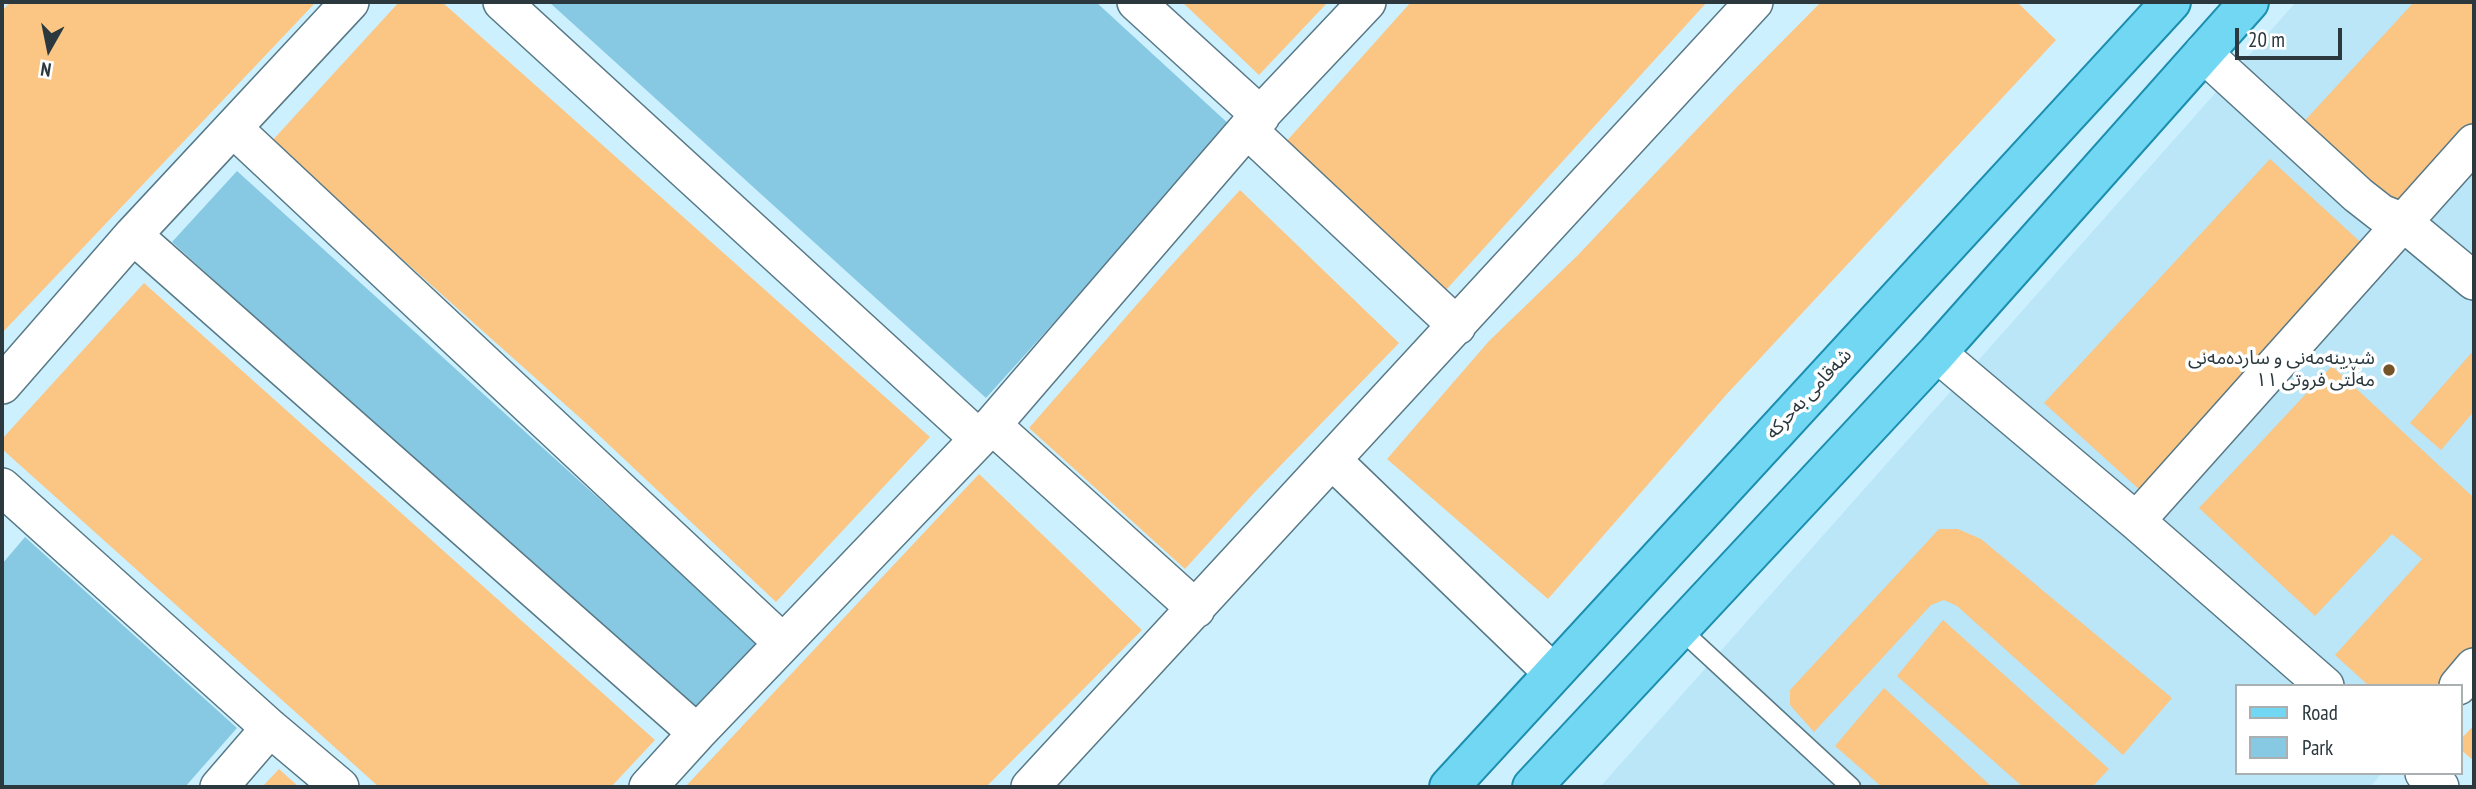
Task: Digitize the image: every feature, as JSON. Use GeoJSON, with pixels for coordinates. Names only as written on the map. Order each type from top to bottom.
{"type":"FeatureCollection","features":[{"type":"Feature","properties":{"kind":"main road","name":"شەقامی بەحرکە"},"geometry":{"type":"LineString","coordinates":[[1449,787],[2171,2]]}},
{"type":"Feature","properties":{"kind":"main road"},"geometry":{"type":"LineString","coordinates":[[1532,787],[1937,352],[2249,2]]}},
{"type":"Feature","properties":{"kind":"street"},"geometry":{"type":"LineString","coordinates":[[2,385],[133,235],[350,2]]}},
{"type":"Feature","properties":{"kind":"street"},"geometry":{"type":"LineString","coordinates":[[502,2],[985,431],[1196,609]]}},
{"type":"Feature","properties":{"kind":"street"},"geometry":{"type":"LineString","coordinates":[[1136,2],[1457,326]]}},
{"type":"Feature","properties":{"kind":"street"},"geometry":{"type":"LineString","coordinates":[[648,787],[985,431],[1254,122],[1367,2]]}},
{"type":"Feature","properties":{"kind":"street"},"geometry":{"type":"LineString","coordinates":[[1030,787],[1754,2]]}},
{"type":"Feature","properties":{"kind":"street"},"geometry":{"type":"LineString","coordinates":[[2203,53],[2358,195],[2381,213],[2403,222],[2474,281]]}},
{"type":"Feature","properties":{"kind":"street"},"geometry":{"type":"LineString","coordinates":[[233,129],[783,643]]}},
{"type":"Feature","properties":{"kind":"street"},"geometry":{"type":"LineString","coordinates":[[2136,521],[2474,143]]}},
{"type":"Feature","properties":{"kind":"street"},"geometry":{"type":"LineString","coordinates":[[133,235],[697,733]]}},
{"type":"Feature","properties":{"kind":"street"},"geometry":{"type":"LineString","coordinates":[[1937,352],[2323,684]]}},
{"type":"Feature","properties":{"kind":"street"},"geometry":{"type":"LineString","coordinates":[[1333,461],[1553,673]]}},
{"type":"Feature","properties":{"kind":"street"},"geometry":{"type":"LineString","coordinates":[[7,502],[340,787]]}},
{"type":"Feature","properties":{"kind":"street"},"geometry":{"type":"LineString","coordinates":[[2460,684],[2474,667]]}},
{"type":"Feature","properties":{"kind":"street"},"geometry":{"type":"LineString","coordinates":[[219,787],[270,728]]}},
{"type":"Feature","properties":{"kind":"street"},"geometry":{"type":"LineString","coordinates":[[2426,775],[2440,787]]}},
{"type":"Feature","properties":{"kind":"lane"},"geometry":{"type":"LineString","coordinates":[[1680,629],[1851,787]]}},
{"type":"Feature","properties":{"kind":"shaded area"},"geometry":{"type":"Polygon","coordinates":[[[2296,2],[2474,2],[2474,672],[2462,684],[2234,684],[2234,775],[2380,775],[2370,787],[1600,787],[2296,2]]]}},
{"type":"Feature","properties":{"kind":"green space"},"geometry":{"type":"Polygon","coordinates":[[[549,2],[1096,2],[1231,126],[986,398],[549,2]]]}},
{"type":"Feature","properties":{"kind":"green space"},"geometry":{"type":"Polygon","coordinates":[[[237,171],[764,648],[699,719],[172,242],[237,171]]]}},
{"type":"Feature","properties":{"kind":"green space"},"geometry":{"type":"Polygon","coordinates":[[[25,537],[237,728],[185,787],[2,787],[2,564],[25,537]]]}},
{"type":"Feature","properties":{"kind":"building"},"geometry":{"type":"Polygon","coordinates":[[[10,2],[316,2],[2,333],[2,11],[10,2]]]}},
{"type":"Feature","properties":{"kind":"building"},"geometry":{"type":"Polygon","coordinates":[[[399,2],[442,2],[930,437],[776,602],[588,425],[271,142],[399,2]]]}},
{"type":"Feature","properties":{"kind":"building"},"geometry":{"type":"Polygon","coordinates":[[[1182,2],[1328,2],[1259,75],[1182,2]]]}},
{"type":"Feature","properties":{"kind":"building"},"geometry":{"type":"Polygon","coordinates":[[[1411,2],[1707,2],[1446,290],[1284,144],[1411,2]]]}},
{"type":"Feature","properties":{"kind":"building"},"geometry":{"type":"Polygon","coordinates":[[[1821,2],[2017,2],[2056,40],[1726,395],[1548,599],[1387,459],[1489,341],[1577,256],[1821,2]]]}},
{"type":"Feature","properties":{"kind":"building"},"geometry":{"type":"Polygon","coordinates":[[[2414,2],[2474,2],[2474,130],[2396,215],[2298,128],[2414,2]]]}},
{"type":"Feature","properties":{"kind":"building"},"geometry":{"type":"Polygon","coordinates":[[[2270,159],[2368,249],[2141,491],[2044,403],[2270,159]]]}},
{"type":"Feature","properties":{"kind":"building"},"geometry":{"type":"Polygon","coordinates":[[[1240,190],[1399,343],[1254,493],[1185,569],[1029,428],[1240,190]]]}},
{"type":"Feature","properties":{"kind":"building"},"geometry":{"type":"Polygon","coordinates":[[[144,283],[655,740],[611,787],[379,787],[2,449],[2,439],[144,283]]]}},
{"type":"Feature","properties":{"kind":"building"},"geometry":{"type":"Polygon","coordinates":[[[2474,350],[2474,411],[2441,450],[2410,423],[2474,350]]]}},
{"type":"Feature","properties":{"kind":"building"},"geometry":{"type":"Polygon","coordinates":[[[2332,366],[2474,498],[2474,657],[2451,684],[2367,684],[2335,655],[2422,559],[2392,534],[2315,616],[2199,508],[2332,366]]]}},
{"type":"Feature","properties":{"kind":"building"},"geometry":{"type":"Polygon","coordinates":[[[979,474],[1142,630],[986,787],[685,787],[979,474]]]}},
{"type":"Feature","properties":{"kind":"building"},"geometry":{"type":"Polygon","coordinates":[[[1939,529],[1958,529],[1981,539],[2172,698],[2123,755],[1957,606],[1944,600],[1931,605],[1814,732],[1790,705],[1790,690],[1939,529]]]}},
{"type":"Feature","properties":{"kind":"building"},"geometry":{"type":"Polygon","coordinates":[[[1943,620],[2109,769],[2092,787],[2023,787],[1897,676],[1943,620]]]}},
{"type":"Feature","properties":{"kind":"building"},"geometry":{"type":"Polygon","coordinates":[[[1884,688],[1992,787],[1882,787],[1835,746],[1884,688]]]}},
{"type":"Feature","properties":{"kind":"building"},"geometry":{"type":"Polygon","coordinates":[[[2474,725],[2474,761],[2462,751],[2462,738],[2474,725]]]}},
{"type":"Feature","properties":{"kind":"building"},"geometry":{"type":"Polygon","coordinates":[[[279,769],[299,787],[262,787],[279,769]]]}},
{"type":"Feature","properties":{"kind":"place","name":"شیرینەمەنی و ساردەمەنی مەڵتی فروتی ١١"},"geometry":{"type":"Point","coordinates":[2389,370]}}]}
